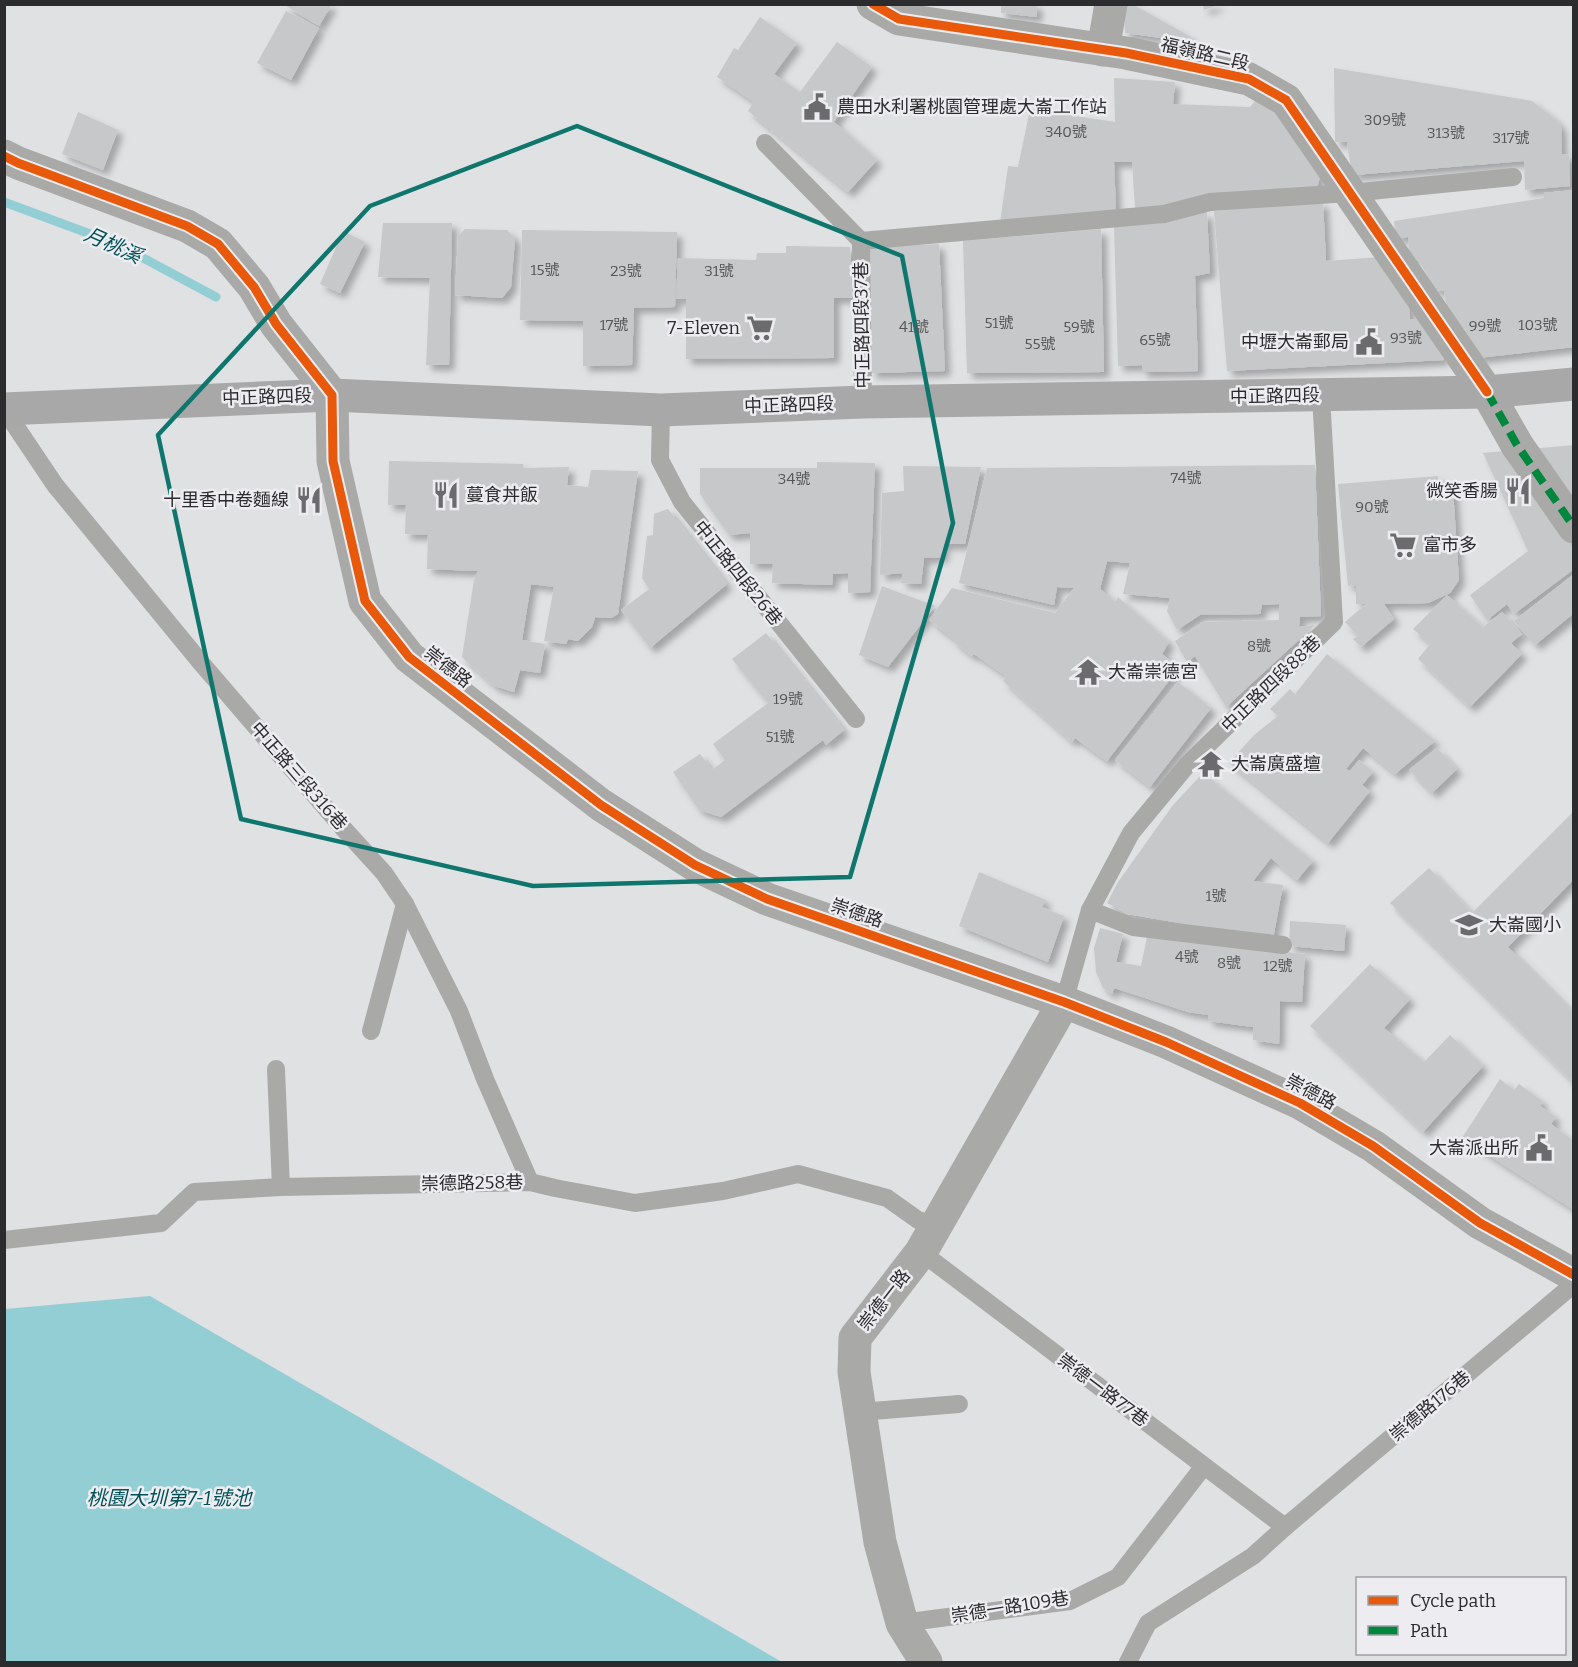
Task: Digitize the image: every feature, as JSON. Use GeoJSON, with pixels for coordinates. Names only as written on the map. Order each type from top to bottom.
{"type":"FeatureCollection","features":[{"type":"Feature","properties":{"kind":"main road","name":"中正路四段"},"geometry":{"type":"LineString","coordinates":[[4,409],[332,395],[661,410],[863,402],[1487,392],[1574,384]]}},
{"type":"Feature","properties":{"kind":"street","name":"福嶺路二段"},"geometry":{"type":"LineString","coordinates":[[873,4],[899,19],[1103,50],[1249,79],[1286,100],[1487,392],[1517,445],[1574,527]]}},
{"type":"Feature","properties":{"kind":"street"},"geometry":{"type":"LineString","coordinates":[[1103,50],[1111,4]]}},
{"type":"Feature","properties":{"kind":"street"},"geometry":{"type":"LineString","coordinates":[[4,156],[187,226],[218,244],[254,287],[276,324],[332,395]]}},
{"type":"Feature","properties":{"kind":"street","name":"崇德路"},"geometry":{"type":"LineString","coordinates":[[332,395],[333,461],[365,602],[409,657],[601,805],[695,865],[767,899],[1064,1002],[1166,1042],[1300,1103],[1372,1146],[1480,1223],[1574,1275]]}},
{"type":"Feature","properties":{"kind":"street","name":"崇德一路"},"geometry":{"type":"LineString","coordinates":[[926,1662],[902,1623],[880,1542],[854,1372],[855,1338],[928,1240],[1064,1002]]}},
{"type":"Feature","properties":{"kind":"lane","name":"中正路四段37巷"},"geometry":{"type":"LineString","coordinates":[[765,143],[861,241],[863,402]]}},
{"type":"Feature","properties":{"kind":"lane"},"geometry":{"type":"LineString","coordinates":[[861,241],[1164,214],[1210,202],[1350,193],[1513,177]]}},
{"type":"Feature","properties":{"kind":"lane","name":"中正路四段88巷"},"geometry":{"type":"LineString","coordinates":[[1064,1002],[1090,910],[1131,833],[1188,764],[1334,622],[1321,396]]}},
{"type":"Feature","properties":{"kind":"lane","name":"中正路三段316巷"},"geometry":{"type":"LineString","coordinates":[[4,409],[55,485],[202,664],[384,873],[405,904],[459,1011],[530,1182]]}},
{"type":"Feature","properties":{"kind":"lane","name":"中正路四段26巷"},"geometry":{"type":"LineString","coordinates":[[661,410],[660,460],[682,502],[856,719]]}},
{"type":"Feature","properties":{"kind":"lane"},"geometry":{"type":"LineString","coordinates":[[371,1031],[405,904]]}},
{"type":"Feature","properties":{"kind":"lane"},"geometry":{"type":"LineString","coordinates":[[1090,910],[1133,927],[1283,945]]}},
{"type":"Feature","properties":{"kind":"lane"},"geometry":{"type":"LineString","coordinates":[[276,1069],[281,1186]]}},
{"type":"Feature","properties":{"kind":"lane","name":"崇德路258巷"},"geometry":{"type":"LineString","coordinates":[[4,1240],[161,1223],[194,1192],[281,1186],[530,1182],[635,1203],[723,1191],[798,1174],[887,1198],[918,1220],[928,1240]]}},
{"type":"Feature","properties":{"kind":"lane","name":"崇德一路77巷"},"geometry":{"type":"LineString","coordinates":[[928,1240],[1204,1466],[1285,1527]]}},
{"type":"Feature","properties":{"kind":"lane","name":"崇德路176巷"},"geometry":{"type":"LineString","coordinates":[[1285,1527],[1574,1284]]}},
{"type":"Feature","properties":{"kind":"lane"},"geometry":{"type":"LineString","coordinates":[[860,1412],[959,1404]]}},
{"type":"Feature","properties":{"kind":"lane","name":"崇德一路109巷"},"geometry":{"type":"LineString","coordinates":[[902,1623],[1070,1601],[1118,1577],[1204,1466]]}},
{"type":"Feature","properties":{"kind":"lane"},"geometry":{"type":"LineString","coordinates":[[1128,1662],[1148,1623],[1253,1556],[1285,1527]]}},
{"type":"Feature","properties":{"kind":"highlighted area"},"geometry":{"type":"Polygon","coordinates":[[[577,126],[902,256],[953,523],[850,877],[533,886],[241,819],[158,435],[370,206],[577,126]]]}},
{"type":"Feature","properties":{"kind":"water","name":"桃園大圳第7-1號池"},"geometry":{"type":"Polygon","coordinates":[[[150,1296],[782,1662],[5,1662],[5,1309],[150,1296]]]}},
{"type":"Feature","properties":{"kind":"building"},"geometry":{"type":"Polygon","coordinates":[[[283,4],[332,4],[319,26],[283,4]]]}},
{"type":"Feature","properties":{"kind":"building"},"geometry":{"type":"Polygon","coordinates":[[[1001,4],[1037,4],[1037,17],[1001,13],[1001,4]]]}},
{"type":"Feature","properties":{"kind":"building"},"geometry":{"type":"Polygon","coordinates":[[[1123,4],[1132,4],[1191,37],[1191,42],[1125,33],[1123,4]]]}},
{"type":"Feature","properties":{"kind":"building"},"geometry":{"type":"Polygon","coordinates":[[[1203,4],[1219,4],[1219,5],[1204,10],[1203,4]]]}},
{"type":"Feature","properties":{"kind":"building"},"geometry":{"type":"Polygon","coordinates":[[[286,11],[319,28],[291,80],[257,63],[286,11]]]}},
{"type":"Feature","properties":{"kind":"building","name":"農田水利署桃園管理處大崙工作站"},"geometry":{"type":"Polygon","coordinates":[[[760,17],[797,43],[774,74],[800,92],[837,42],[872,67],[834,122],[877,160],[848,192],[748,111],[754,102],[717,77],[734,48],[738,50],[760,17]]]}},
{"type":"Feature","properties":{"kind":"building"},"geometry":{"type":"Polygon","coordinates":[[[1334,68],[1532,101],[1561,126],[1562,154],[1569,155],[1570,186],[1525,190],[1524,161],[1354,175],[1347,142],[1335,142],[1334,68]]]}},
{"type":"Feature","properties":{"kind":"building"},"geometry":{"type":"Polygon","coordinates":[[[1114,78],[1175,82],[1173,104],[1250,107],[1256,100],[1280,114],[1320,176],[1317,189],[1135,208],[1132,162],[1114,162],[1116,210],[1000,223],[1008,166],[1018,167],[1030,109],[1115,122],[1114,78]]]}},
{"type":"Feature","properties":{"kind":"building"},"geometry":{"type":"Polygon","coordinates":[[[78,112],[118,130],[103,170],[62,154],[78,112]]]}},
{"type":"Feature","properties":{"kind":"building"},"geometry":{"type":"Polygon","coordinates":[[[1574,190],[1574,347],[1478,358],[1448,313],[1444,291],[1435,290],[1419,261],[1409,255],[1408,237],[1396,238],[1394,221],[1544,198],[1544,193],[1574,190]]]}},
{"type":"Feature","properties":{"kind":"building"},"geometry":{"type":"Polygon","coordinates":[[[1323,202],[1326,261],[1380,257],[1409,300],[1410,319],[1424,319],[1438,337],[1444,360],[1227,371],[1214,211],[1323,202]]]}},
{"type":"Feature","properties":{"kind":"building"},"geometry":{"type":"Polygon","coordinates":[[[1207,212],[1210,273],[1195,276],[1198,371],[1142,372],[1142,365],[1118,366],[1114,226],[1156,224],[1207,212]]]}},
{"type":"Feature","properties":{"kind":"building"},"geometry":{"type":"Polygon","coordinates":[[[383,223],[452,223],[449,365],[426,365],[430,278],[378,277],[383,223]]]}},
{"type":"Feature","properties":{"kind":"building"},"geometry":{"type":"Polygon","coordinates":[[[465,229],[507,230],[515,239],[511,287],[502,298],[455,295],[458,236],[465,229]]]}},
{"type":"Feature","properties":{"kind":"building"},"geometry":{"type":"Polygon","coordinates":[[[1101,229],[1104,372],[967,373],[963,241],[1101,229]]]}},
{"type":"Feature","properties":{"kind":"building"},"geometry":{"type":"Polygon","coordinates":[[[522,230],[677,232],[675,307],[634,308],[632,365],[583,366],[583,321],[520,320],[522,230]]]}},
{"type":"Feature","properties":{"kind":"building"},"geometry":{"type":"Polygon","coordinates":[[[343,231],[365,242],[340,293],[320,284],[343,231]]]}},
{"type":"Feature","properties":{"kind":"building"},"geometry":{"type":"Polygon","coordinates":[[[939,244],[945,371],[871,373],[870,247],[939,244]]]}},
{"type":"Feature","properties":{"kind":"building"},"geometry":{"type":"Polygon","coordinates":[[[786,246],[850,247],[852,298],[834,298],[834,358],[686,359],[686,299],[676,299],[678,258],[756,260],[757,253],[786,253],[786,246]]]}},
{"type":"Feature","properties":{"kind":"building"},"geometry":{"type":"Polygon","coordinates":[[[1574,445],[1574,516],[1530,449],[1574,445]]]}},
{"type":"Feature","properties":{"kind":"building"},"geometry":{"type":"Polygon","coordinates":[[[1504,451],[1574,551],[1574,569],[1514,614],[1507,604],[1487,620],[1470,595],[1528,551],[1483,453],[1504,451]]]}},
{"type":"Feature","properties":{"kind":"building"},"geometry":{"type":"Polygon","coordinates":[[[389,461],[523,464],[523,468],[569,467],[567,485],[588,487],[591,470],[638,471],[618,614],[611,618],[595,617],[592,627],[578,641],[568,639],[566,644],[544,641],[554,587],[531,584],[522,640],[545,644],[540,673],[520,670],[514,692],[494,686],[462,657],[474,580],[478,571],[427,569],[428,535],[405,534],[406,505],[388,505],[389,461]]]}},
{"type":"Feature","properties":{"kind":"building"},"geometry":{"type":"Polygon","coordinates":[[[817,462],[875,463],[870,592],[848,593],[848,573],[833,574],[832,585],[772,583],[773,564],[750,564],[750,533],[729,535],[700,494],[700,468],[817,468],[817,462]]]}},
{"type":"Feature","properties":{"kind":"building"},"geometry":{"type":"Polygon","coordinates":[[[1315,465],[1321,616],[1300,617],[1299,627],[1315,625],[1226,707],[1195,656],[1187,662],[1175,641],[1203,622],[1279,620],[1279,604],[1262,605],[1260,614],[1200,615],[1177,630],[1167,611],[1170,598],[1123,594],[1130,563],[1107,561],[1100,589],[1116,602],[1118,597],[1169,642],[1162,654],[1179,668],[1107,761],[1075,738],[1072,742],[1003,681],[1006,676],[974,654],[972,656],[929,620],[952,588],[1055,613],[1074,588],[1057,587],[1054,605],[959,583],[987,468],[1315,465]]]}},
{"type":"Feature","properties":{"kind":"building"},"geometry":{"type":"Polygon","coordinates":[[[903,466],[981,467],[965,544],[944,544],[943,557],[924,558],[921,584],[901,583],[903,573],[880,575],[882,493],[904,491],[903,466]]]}},
{"type":"Feature","properties":{"kind":"building"},"geometry":{"type":"Polygon","coordinates":[[[1438,476],[1440,489],[1453,489],[1459,580],[1450,593],[1428,603],[1384,604],[1394,619],[1361,647],[1353,639],[1358,636],[1345,622],[1366,604],[1356,604],[1356,585],[1348,586],[1338,484],[1438,476]]]}},
{"type":"Feature","properties":{"kind":"building"},"geometry":{"type":"Polygon","coordinates":[[[668,509],[727,584],[650,648],[621,610],[649,589],[642,578],[647,536],[653,535],[654,514],[668,509]]]}},
{"type":"Feature","properties":{"kind":"building"},"geometry":{"type":"Polygon","coordinates":[[[1574,574],[1574,613],[1535,645],[1514,621],[1574,574]]]}},
{"type":"Feature","properties":{"kind":"building"},"geometry":{"type":"Polygon","coordinates":[[[882,586],[935,606],[888,667],[859,655],[882,586]]]}},
{"type":"Feature","properties":{"kind":"building"},"geometry":{"type":"Polygon","coordinates":[[[1447,595],[1483,627],[1502,612],[1522,634],[1511,643],[1522,654],[1470,707],[1418,659],[1430,644],[1413,629],[1447,595]]]}},
{"type":"Feature","properties":{"kind":"building"},"geometry":{"type":"Polygon","coordinates":[[[766,633],[844,730],[826,745],[823,740],[721,817],[699,810],[673,772],[700,754],[712,770],[725,760],[713,744],[768,703],[732,659],[766,633]]]}},
{"type":"Feature","properties":{"kind":"building"},"geometry":{"type":"Polygon","coordinates":[[[1327,654],[1435,741],[1395,774],[1363,748],[1346,769],[1350,771],[1359,760],[1373,772],[1362,785],[1370,791],[1328,843],[1229,763],[1254,735],[1278,716],[1270,709],[1290,689],[1295,694],[1327,654]]]}},
{"type":"Feature","properties":{"kind":"building"},"geometry":{"type":"Polygon","coordinates":[[[1178,682],[1211,708],[1150,787],[1115,760],[1178,682]]]}},
{"type":"Feature","properties":{"kind":"building"},"geometry":{"type":"Polygon","coordinates":[[[1437,748],[1457,769],[1432,793],[1409,770],[1437,748]]]}},
{"type":"Feature","properties":{"kind":"building"},"geometry":{"type":"Polygon","coordinates":[[[1203,773],[1313,861],[1297,880],[1271,858],[1253,881],[1283,885],[1273,939],[1127,914],[1107,903],[1118,882],[1173,805],[1203,773]]]}},
{"type":"Feature","properties":{"kind":"building"},"geometry":{"type":"Polygon","coordinates":[[[1574,811],[1574,879],[1508,947],[1574,1013],[1574,1083],[1390,903],[1429,868],[1472,913],[1574,811]]]}},
{"type":"Feature","properties":{"kind":"building"},"geometry":{"type":"Polygon","coordinates":[[[979,872],[1046,900],[1042,907],[1064,916],[1048,962],[959,926],[979,872]]]}},
{"type":"Feature","properties":{"kind":"building"},"geometry":{"type":"Polygon","coordinates":[[[1290,921],[1346,925],[1344,951],[1289,946],[1290,921]]]}},
{"type":"Feature","properties":{"kind":"building"},"geometry":{"type":"Polygon","coordinates":[[[1100,928],[1123,934],[1116,962],[1141,966],[1147,937],[1305,954],[1302,1002],[1280,1001],[1279,1044],[1253,1040],[1253,1027],[1208,1021],[1208,1015],[1188,1012],[1114,988],[1112,994],[1103,988],[1096,972],[1094,948],[1100,928]]]}},
{"type":"Feature","properties":{"kind":"building"},"geometry":{"type":"Polygon","coordinates":[[[1370,964],[1410,999],[1384,1028],[1424,1062],[1450,1035],[1483,1066],[1423,1132],[1310,1026],[1370,964]]]}},
{"type":"Feature","properties":{"kind":"building"},"geometry":{"type":"Polygon","coordinates":[[[1500,1079],[1514,1090],[1519,1084],[1543,1102],[1540,1106],[1556,1117],[1551,1124],[1574,1141],[1574,1210],[1462,1138],[1500,1079]]]}},
{"type":"Feature","properties":{"kind":"waterway","name":"月桃溪"},"geometry":{"type":"LineString","coordinates":[[4,202],[117,244],[216,297]]}},
{"type":"Feature","properties":{"kind":"marked path"},"geometry":{"type":"LineString","coordinates":[[1487,392],[1517,445],[1574,527]]}},
{"type":"Feature","properties":{"kind":"cycle path"},"geometry":{"type":"LineString","coordinates":[[873,4],[899,19],[1126,53],[1249,79],[1286,100],[1487,392]]}},
{"type":"Feature","properties":{"kind":"cycle path"},"geometry":{"type":"LineString","coordinates":[[4,156],[187,226],[218,244],[254,287],[276,324],[332,395],[333,461],[365,601],[409,657],[601,805],[695,865],[767,899],[1064,1002],[1166,1042],[1300,1103],[1373,1146],[1480,1223],[1574,1275]]}},
{"type":"Feature","properties":{"kind":"place","name":"農田水利署桃園管理處大崙工作站"},"geometry":{"type":"Point","coordinates":[817,107]}},
{"type":"Feature","properties":{"kind":"place","name":"7-Eleven"},"geometry":{"type":"Point","coordinates":[760,328]}},
{"type":"Feature","properties":{"kind":"place","name":"中壢大崙郵局"},"geometry":{"type":"Point","coordinates":[1369,342]}},
{"type":"Feature","properties":{"kind":"place","name":"微笑香腸"},"geometry":{"type":"Point","coordinates":[1518,491]}},
{"type":"Feature","properties":{"kind":"place","name":"蔓食丼飯"},"geometry":{"type":"Point","coordinates":[446,495]}},
{"type":"Feature","properties":{"kind":"place","name":"十里香中卷麵線"},"geometry":{"type":"Point","coordinates":[309,500]}},
{"type":"Feature","properties":{"kind":"place","name":"富市多"},"geometry":{"type":"Point","coordinates":[1403,545]}},
{"type":"Feature","properties":{"kind":"place","name":"大崙崇德宮"},"geometry":{"type":"Point","coordinates":[1088,672]}},
{"type":"Feature","properties":{"kind":"place","name":"大崙廣盛壇"},"geometry":{"type":"Point","coordinates":[1211,764]}},
{"type":"Feature","properties":{"kind":"place","name":"大崙國小"},"geometry":{"type":"Point","coordinates":[1469,925]}},
{"type":"Feature","properties":{"kind":"place","name":"大崙派出所"},"geometry":{"type":"Point","coordinates":[1539,1148]}}]}
